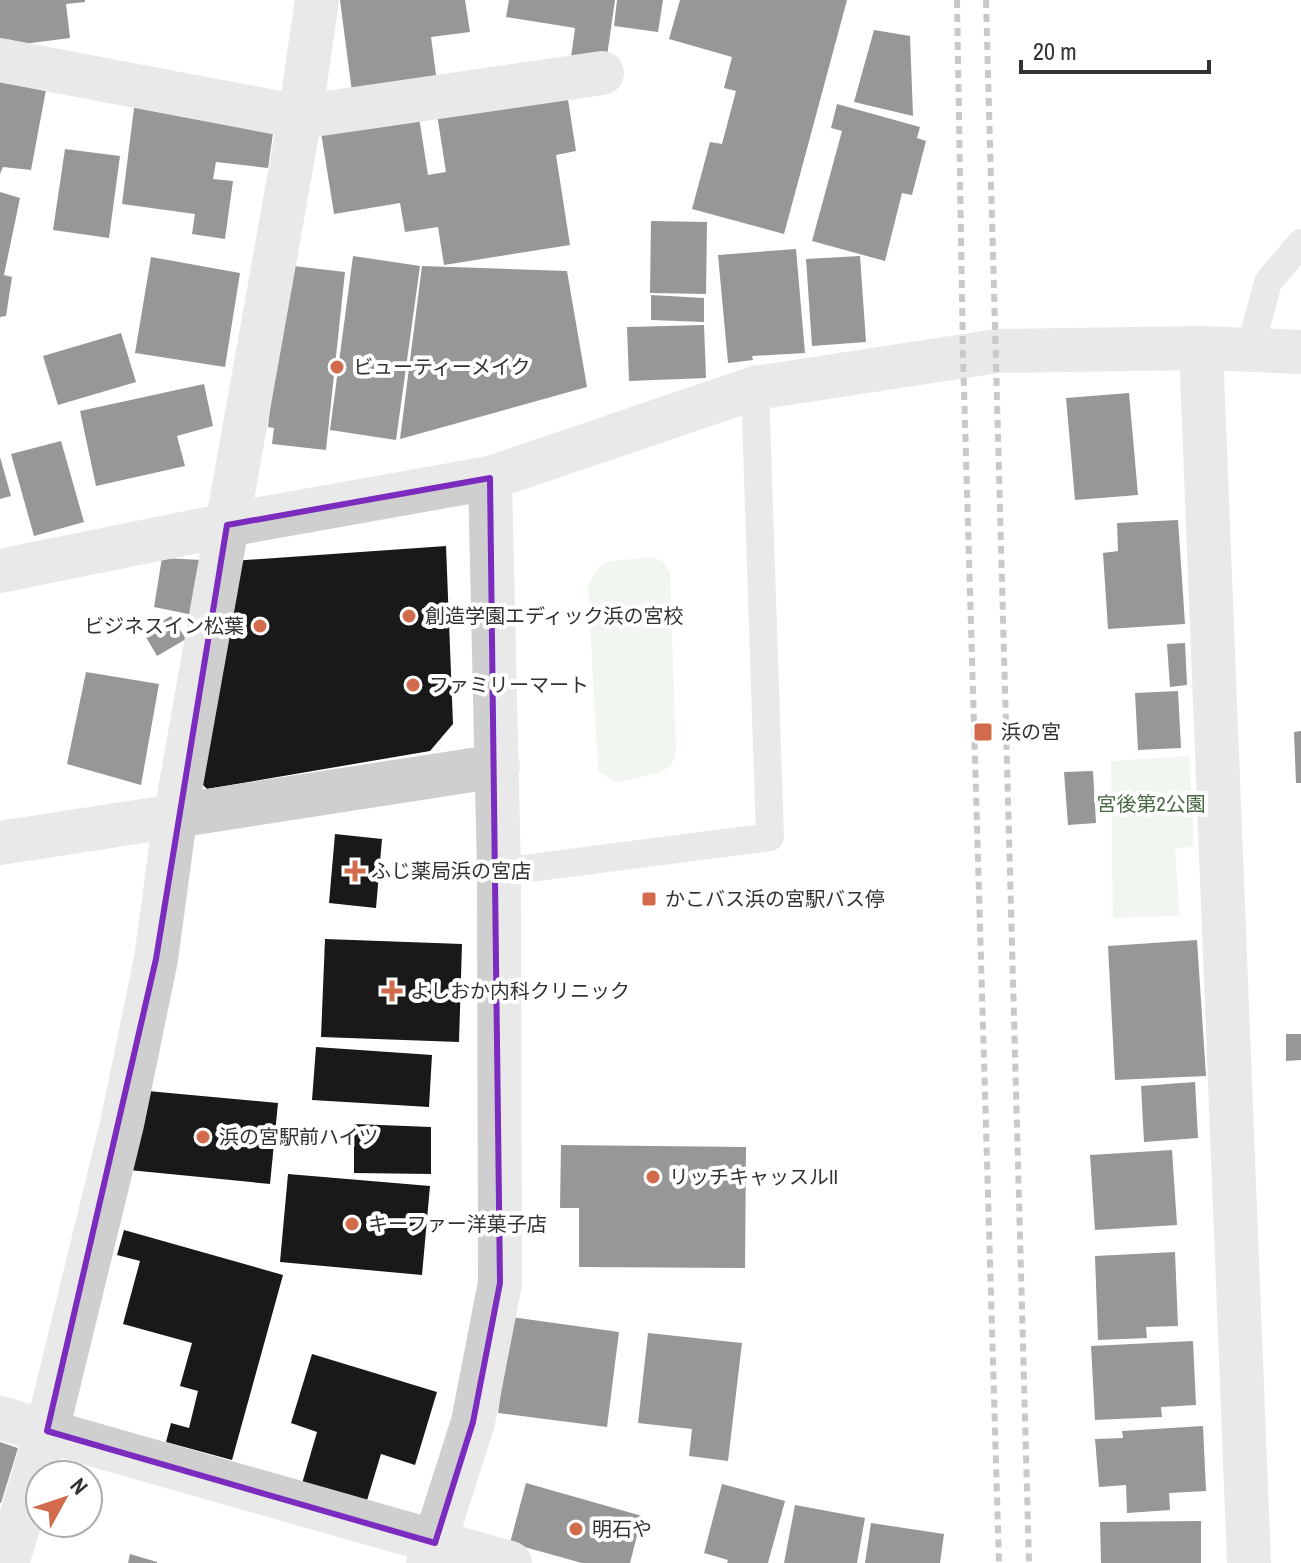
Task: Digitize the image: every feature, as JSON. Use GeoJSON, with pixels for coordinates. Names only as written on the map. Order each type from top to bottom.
{"type":"FeatureCollection","features":[{"type":"Feature","properties":{"kind":"street"},"geometry":{"type":"LineString","coordinates":[[7,1563],[47,1431],[125,1109],[156,959],[175,818],[300,117],[317,0]]}},
{"type":"Feature","properties":{"kind":"street"},"geometry":{"type":"LineString","coordinates":[[0,60],[300,117],[602,73]]}},
{"type":"Feature","properties":{"kind":"street"},"geometry":{"type":"LineString","coordinates":[[0,571],[227,525],[490,478],[755,388],[997,351],[1201,348],[1301,352]]}},
{"type":"Feature","properties":{"kind":"street"},"geometry":{"type":"LineString","coordinates":[[1201,348],[1249,1563]]}},
{"type":"Feature","properties":{"kind":"street"},"geometry":{"type":"LineString","coordinates":[[432,1553],[473,1422],[500,1283],[498,766],[490,478]]}},
{"type":"Feature","properties":{"kind":"street"},"geometry":{"type":"LineString","coordinates":[[0,843],[498,766]]}},
{"type":"Feature","properties":{"kind":"street"},"geometry":{"type":"LineString","coordinates":[[0,1418],[432,1553],[510,1563]]}},
{"type":"Feature","properties":{"kind":"lane"},"geometry":{"type":"LineString","coordinates":[[1250,350],[1268,282],[1301,243]]}},
{"type":"Feature","properties":{"kind":"lane"},"geometry":{"type":"LineString","coordinates":[[499,872],[770,837],[755,388]]}},
{"type":"Feature","properties":{"kind":"highlighted area"},"geometry":{"type":"Polygon","coordinates":[[[490,478],[500,1283],[473,1422],[435,1543],[47,1431],[156,959],[227,525],[490,478]]]}},
{"type":"Feature","properties":{"kind":"green space"},"geometry":{"type":"Polygon","coordinates":[[[652,557],[664,562],[670,574],[676,752],[672,765],[661,772],[617,783],[598,771],[588,585],[598,567],[612,561],[652,557]]]}},
{"type":"Feature","properties":{"kind":"green space","name":"宮後第2公園"},"geometry":{"type":"Polygon","coordinates":[[[1189,756],[1194,847],[1175,848],[1180,916],[1113,918],[1111,761],[1189,756]]]}},
{"type":"Feature","properties":{"kind":"building"},"geometry":{"type":"Polygon","coordinates":[[[0,0],[85,2],[66,4],[70,38],[0,47],[0,0]]]}},
{"type":"Feature","properties":{"kind":"building"},"geometry":{"type":"Polygon","coordinates":[[[340,0],[465,0],[470,32],[431,37],[438,89],[353,100],[340,0]]]}},
{"type":"Feature","properties":{"kind":"building"},"geometry":{"type":"Polygon","coordinates":[[[509,0],[615,0],[606,63],[571,57],[575,28],[506,17],[509,0]]]}},
{"type":"Feature","properties":{"kind":"building"},"geometry":{"type":"Polygon","coordinates":[[[617,0],[663,0],[658,32],[614,26],[617,0]]]}},
{"type":"Feature","properties":{"kind":"building"},"geometry":{"type":"Polygon","coordinates":[[[680,0],[847,0],[784,234],[692,209],[710,142],[722,144],[736,91],[724,88],[732,57],[669,39],[680,0]]]}},
{"type":"Feature","properties":{"kind":"building"},"geometry":{"type":"Polygon","coordinates":[[[874,30],[910,36],[913,116],[854,102],[874,30]]]}},
{"type":"Feature","properties":{"kind":"building"},"geometry":{"type":"Polygon","coordinates":[[[0,81],[46,90],[31,170],[3,167],[0,174],[0,81]]]}},
{"type":"Feature","properties":{"kind":"building"},"geometry":{"type":"Polygon","coordinates":[[[566,87],[576,151],[556,155],[570,245],[444,265],[438,227],[405,232],[400,203],[334,214],[320,126],[418,111],[428,175],[446,172],[436,108],[566,87]]]}},
{"type":"Feature","properties":{"kind":"building"},"geometry":{"type":"Polygon","coordinates":[[[135,100],[275,120],[268,168],[216,162],[213,179],[233,181],[225,239],[192,234],[195,214],[122,204],[135,100]]]}},
{"type":"Feature","properties":{"kind":"building"},"geometry":{"type":"Polygon","coordinates":[[[837,104],[920,127],[917,138],[926,141],[912,195],[902,193],[885,261],[812,241],[842,131],[831,128],[837,104]]]}},
{"type":"Feature","properties":{"kind":"building"},"geometry":{"type":"Polygon","coordinates":[[[65,149],[120,156],[109,238],[53,230],[65,149]]]}},
{"type":"Feature","properties":{"kind":"building"},"geometry":{"type":"Polygon","coordinates":[[[0,192],[20,198],[4,275],[12,277],[6,316],[0,317],[0,192]]]}},
{"type":"Feature","properties":{"kind":"building"},"geometry":{"type":"Polygon","coordinates":[[[651,221],[707,222],[706,294],[650,293],[651,221]]]}},
{"type":"Feature","properties":{"kind":"building"},"geometry":{"type":"Polygon","coordinates":[[[796,249],[805,353],[752,356],[753,360],[728,363],[718,255],[796,249]]]}},
{"type":"Feature","properties":{"kind":"building"},"geometry":{"type":"Polygon","coordinates":[[[353,256],[420,266],[396,440],[330,430],[353,256]]]}},
{"type":"Feature","properties":{"kind":"building"},"geometry":{"type":"Polygon","coordinates":[[[860,256],[866,342],[812,346],[806,259],[860,256]]]}},
{"type":"Feature","properties":{"kind":"building"},"geometry":{"type":"Polygon","coordinates":[[[151,257],[240,273],[225,367],[135,353],[151,257]]]}},
{"type":"Feature","properties":{"kind":"building"},"geometry":{"type":"Polygon","coordinates":[[[285,265],[345,272],[326,450],[272,444],[274,428],[268,427],[285,265]]]}},
{"type":"Feature","properties":{"kind":"building"},"geometry":{"type":"Polygon","coordinates":[[[422,266],[567,271],[587,387],[400,439],[422,266]]]}},
{"type":"Feature","properties":{"kind":"building"},"geometry":{"type":"Polygon","coordinates":[[[651,295],[704,298],[704,322],[651,320],[651,295]]]}},
{"type":"Feature","properties":{"kind":"building"},"geometry":{"type":"Polygon","coordinates":[[[704,325],[706,378],[629,381],[627,327],[704,325]]]}},
{"type":"Feature","properties":{"kind":"building"},"geometry":{"type":"Polygon","coordinates":[[[121,333],[136,382],[58,405],[43,356],[121,333]]]}},
{"type":"Feature","properties":{"kind":"building"},"geometry":{"type":"Polygon","coordinates":[[[204,384],[213,426],[177,436],[185,466],[96,486],[80,411],[204,384]]]}},
{"type":"Feature","properties":{"kind":"building"},"geometry":{"type":"Polygon","coordinates":[[[1129,393],[1138,495],[1075,500],[1066,398],[1129,393]]]}},
{"type":"Feature","properties":{"kind":"building"},"geometry":{"type":"Polygon","coordinates":[[[61,441],[84,522],[34,536],[11,454],[61,441]]]}},
{"type":"Feature","properties":{"kind":"building"},"geometry":{"type":"Polygon","coordinates":[[[0,457],[11,496],[0,499],[0,457]]]}},
{"type":"Feature","properties":{"kind":"building"},"geometry":{"type":"Polygon","coordinates":[[[1178,520],[1185,624],[1108,629],[1103,553],[1118,551],[1117,523],[1178,520]]]}},
{"type":"Feature","properties":{"kind":"building"},"geometry":{"type":"Polygon","coordinates":[[[446,546],[453,724],[430,751],[207,789],[191,773],[232,561],[446,546]]]}},
{"type":"Feature","properties":{"kind":"building"},"geometry":{"type":"Polygon","coordinates":[[[162,558],[203,560],[193,615],[154,607],[162,558]]]}},
{"type":"Feature","properties":{"kind":"building"},"geometry":{"type":"Polygon","coordinates":[[[171,616],[186,639],[157,656],[143,632],[171,616]]]}},
{"type":"Feature","properties":{"kind":"building"},"geometry":{"type":"Polygon","coordinates":[[[1185,643],[1187,685],[1170,687],[1167,644],[1185,643]]]}},
{"type":"Feature","properties":{"kind":"building"},"geometry":{"type":"Polygon","coordinates":[[[86,672],[159,684],[141,785],[67,764],[86,672]]]}},
{"type":"Feature","properties":{"kind":"building"},"geometry":{"type":"Polygon","coordinates":[[[1178,691],[1181,748],[1138,750],[1135,693],[1178,691]]]}},
{"type":"Feature","properties":{"kind":"building"},"geometry":{"type":"Polygon","coordinates":[[[1301,731],[1301,783],[1296,783],[1294,732],[1301,731]]]}},
{"type":"Feature","properties":{"kind":"building"},"geometry":{"type":"Polygon","coordinates":[[[1093,771],[1096,823],[1068,825],[1064,772],[1093,771]]]}},
{"type":"Feature","properties":{"kind":"building","name":"ふじ薬局浜の宮店"},"geometry":{"type":"Polygon","coordinates":[[[335,834],[382,839],[376,908],[329,903],[335,834]]]}},
{"type":"Feature","properties":{"kind":"building","name":"よしおか内科クリニック"},"geometry":{"type":"Polygon","coordinates":[[[325,939],[462,944],[459,1042],[321,1037],[325,939]]]}},
{"type":"Feature","properties":{"kind":"building"},"geometry":{"type":"Polygon","coordinates":[[[1197,940],[1206,1076],[1115,1080],[1108,946],[1197,940]]]}},
{"type":"Feature","properties":{"kind":"building"},"geometry":{"type":"Polygon","coordinates":[[[1286,1034],[1301,1034],[1301,1060],[1286,1061],[1286,1034]]]}},
{"type":"Feature","properties":{"kind":"building"},"geometry":{"type":"Polygon","coordinates":[[[316,1047],[432,1055],[429,1107],[312,1100],[316,1047]]]}},
{"type":"Feature","properties":{"kind":"building"},"geometry":{"type":"Polygon","coordinates":[[[1195,1082],[1198,1138],[1144,1142],[1141,1086],[1195,1082]]]}},
{"type":"Feature","properties":{"kind":"building","name":"浜の宮駅前ハイツ"},"geometry":{"type":"Polygon","coordinates":[[[137,1090],[278,1103],[270,1184],[129,1170],[137,1090]]]}},
{"type":"Feature","properties":{"kind":"building"},"geometry":{"type":"Polygon","coordinates":[[[354,1124],[431,1127],[431,1174],[354,1173],[354,1124]]]}},
{"type":"Feature","properties":{"kind":"building","name":"リッチキャッスルII"},"geometry":{"type":"Polygon","coordinates":[[[561,1145],[746,1147],[745,1268],[579,1267],[579,1208],[560,1208],[561,1145]]]}},
{"type":"Feature","properties":{"kind":"building"},"geometry":{"type":"Polygon","coordinates":[[[1172,1150],[1177,1225],[1095,1230],[1090,1155],[1172,1150]]]}},
{"type":"Feature","properties":{"kind":"building"},"geometry":{"type":"Polygon","coordinates":[[[288,1174],[430,1186],[422,1275],[280,1262],[288,1174]]]}},
{"type":"Feature","properties":{"kind":"building"},"geometry":{"type":"Polygon","coordinates":[[[124,1230],[283,1275],[232,1460],[166,1442],[171,1423],[189,1428],[198,1391],[180,1386],[192,1343],[123,1324],[140,1261],[117,1255],[124,1230]]]}},
{"type":"Feature","properties":{"kind":"building"},"geometry":{"type":"Polygon","coordinates":[[[1175,1252],[1178,1326],[1146,1327],[1147,1338],[1098,1340],[1095,1256],[1175,1252]]]}},
{"type":"Feature","properties":{"kind":"building"},"geometry":{"type":"Polygon","coordinates":[[[511,1317],[619,1332],[607,1427],[498,1413],[511,1317]]]}},
{"type":"Feature","properties":{"kind":"building"},"geometry":{"type":"Polygon","coordinates":[[[648,1333],[742,1343],[728,1461],[689,1456],[692,1429],[638,1423],[648,1333]]]}},
{"type":"Feature","properties":{"kind":"building"},"geometry":{"type":"Polygon","coordinates":[[[1193,1341],[1196,1405],[1161,1407],[1162,1417],[1095,1420],[1091,1346],[1193,1341]]]}},
{"type":"Feature","properties":{"kind":"building"},"geometry":{"type":"Polygon","coordinates":[[[312,1354],[437,1392],[415,1465],[381,1454],[365,1507],[301,1487],[317,1432],[291,1423],[312,1354]]]}},
{"type":"Feature","properties":{"kind":"building"},"geometry":{"type":"Polygon","coordinates":[[[1203,1426],[1206,1491],[1169,1493],[1170,1510],[1127,1513],[1126,1485],[1099,1487],[1095,1439],[1123,1438],[1122,1431],[1203,1426]]]}},
{"type":"Feature","properties":{"kind":"building"},"geometry":{"type":"Polygon","coordinates":[[[0,1442],[18,1448],[1,1503],[0,1503],[0,1442]]]}},
{"type":"Feature","properties":{"kind":"building","name":"明石や"},"geometry":{"type":"Polygon","coordinates":[[[526,1483],[642,1516],[630,1563],[582,1563],[510,1543],[526,1483]]]}},
{"type":"Feature","properties":{"kind":"building"},"geometry":{"type":"Polygon","coordinates":[[[722,1484],[785,1501],[768,1563],[727,1563],[728,1560],[704,1553],[722,1484]]]}},
{"type":"Feature","properties":{"kind":"building"},"geometry":{"type":"Polygon","coordinates":[[[795,1505],[865,1518],[857,1563],[784,1563],[795,1505]]]}},
{"type":"Feature","properties":{"kind":"building"},"geometry":{"type":"Polygon","coordinates":[[[1201,1521],[1201,1563],[1101,1563],[1100,1522],[1201,1521]]]}},
{"type":"Feature","properties":{"kind":"building"},"geometry":{"type":"Polygon","coordinates":[[[871,1523],[944,1534],[940,1563],[865,1563],[871,1523]]]}},
{"type":"Feature","properties":{"kind":"building"},"geometry":{"type":"Polygon","coordinates":[[[130,1554],[157,1562],[157,1563],[128,1563],[130,1554]]]}},
{"type":"Feature","properties":{"kind":"railway"},"geometry":{"type":"LineString","coordinates":[[957,0],[963,356],[999,1563]]}},
{"type":"Feature","properties":{"kind":"railway"},"geometry":{"type":"LineString","coordinates":[[986,0],[1029,1563]]}},
{"type":"Feature","properties":{"kind":"place","name":"ビューティーメイク"},"geometry":{"type":"Point","coordinates":[337,367]}},
{"type":"Feature","properties":{"kind":"place","name":"創造学園エディック浜の宮校"},"geometry":{"type":"Point","coordinates":[409,616]}},
{"type":"Feature","properties":{"kind":"place","name":"ビジネスイン松葉"},"geometry":{"type":"Point","coordinates":[260,626]}},
{"type":"Feature","properties":{"kind":"place","name":"ファミリーマート"},"geometry":{"type":"Point","coordinates":[413,685]}},
{"type":"Feature","properties":{"kind":"place","name":"浜の宮"},"geometry":{"type":"Point","coordinates":[983,732]}},
{"type":"Feature","properties":{"kind":"place","name":"ふじ薬局浜の宮店"},"geometry":{"type":"Point","coordinates":[355,871]}},
{"type":"Feature","properties":{"kind":"place","name":"かこバス浜の宮駅バス停"},"geometry":{"type":"Point","coordinates":[649,899]}},
{"type":"Feature","properties":{"kind":"place","name":"よしおか内科クリニック"},"geometry":{"type":"Point","coordinates":[392,991]}},
{"type":"Feature","properties":{"kind":"place","name":"浜の宮駅前ハイツ"},"geometry":{"type":"Point","coordinates":[203,1137]}},
{"type":"Feature","properties":{"kind":"place","name":"リッチキャッスルII"},"geometry":{"type":"Point","coordinates":[653,1177]}},
{"type":"Feature","properties":{"kind":"place","name":"キーファー洋菓子店"},"geometry":{"type":"Point","coordinates":[352,1224]}},
{"type":"Feature","properties":{"kind":"place","name":"明石や"},"geometry":{"type":"Point","coordinates":[576,1529]}}]}
